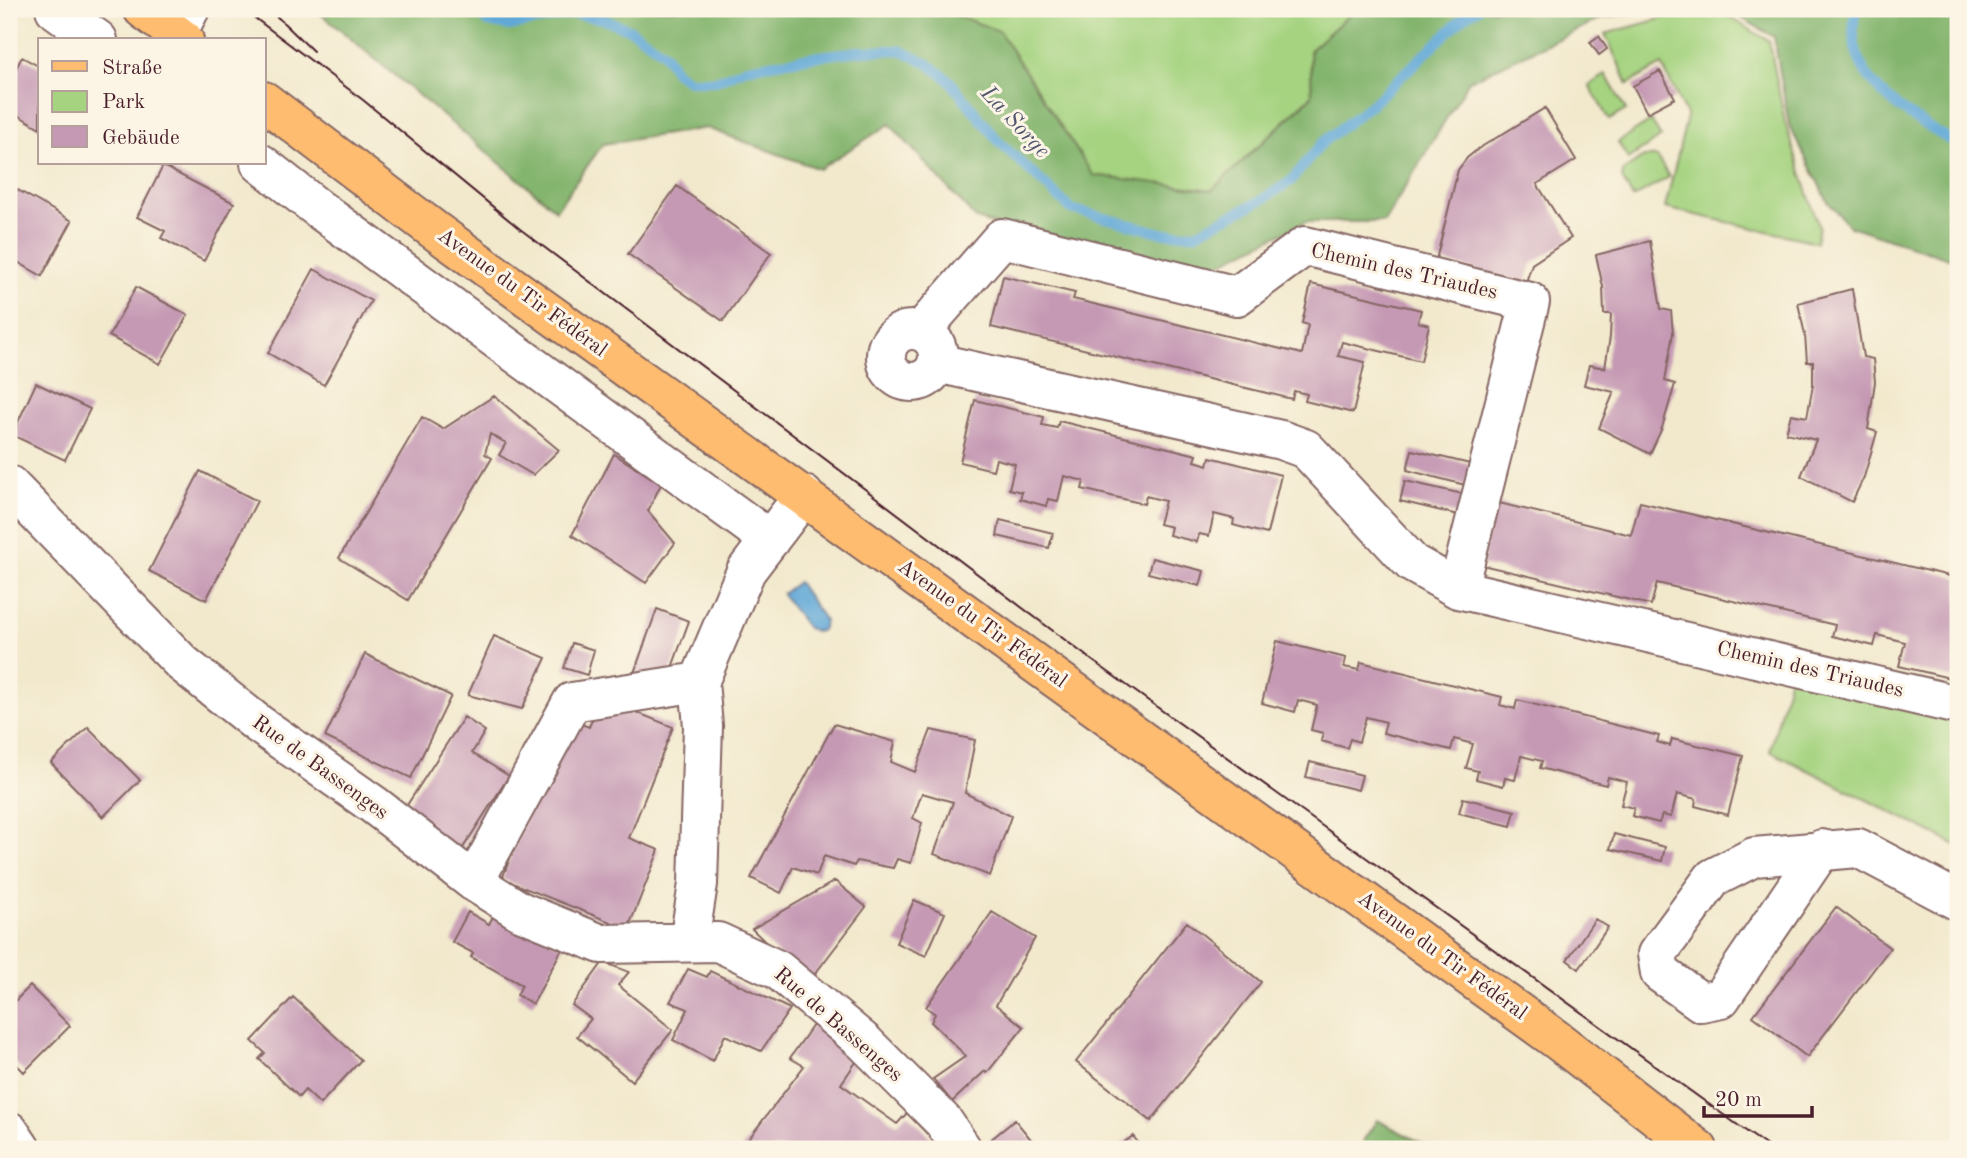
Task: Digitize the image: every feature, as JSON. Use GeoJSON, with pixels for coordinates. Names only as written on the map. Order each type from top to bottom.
{"type":"FeatureCollection","features":[{"type":"Feature","properties":{"kind":"main road"},"geometry":{"type":"LineString","coordinates":[[143,9],[183,28]]}},
{"type":"Feature","properties":{"kind":"main road","name":"Avenue du Tir Fédéral"},"geometry":{"type":"LineString","coordinates":[[266,103],[434,230],[1558,1040],[1698,1149]]}},
{"type":"Feature","properties":{"kind":"street"},"geometry":{"type":"LineString","coordinates":[[55,9],[95,38]]}},
{"type":"Feature","properties":{"kind":"street"},"geometry":{"type":"LineString","coordinates":[[261,164],[769,540]]}},
{"type":"Feature","properties":{"kind":"street","name":"Chemin des Triaudes"},"geometry":{"type":"LineString","coordinates":[[1465,591],[1530,302],[1305,246],[1237,296],[1002,238],[929,347],[1281,440],[1306,449],[1412,563],[1465,591],[1958,705]]}},
{"type":"Feature","properties":{"kind":"street","name":"Rue de Bassenges"},"geometry":{"type":"LineString","coordinates":[[9,485],[182,663],[257,723],[374,805],[474,882],[520,911],[601,944],[718,942],[778,970],[864,1042],[943,1121],[962,1149]]}},
{"type":"Feature","properties":{"kind":"street"},"geometry":{"type":"LineString","coordinates":[[689,942],[698,884],[703,726],[699,682],[746,571],[804,495]]}},
{"type":"Feature","properties":{"kind":"street"},"geometry":{"type":"LineString","coordinates":[[474,882],[572,702],[699,682]]}},
{"type":"Feature","properties":{"kind":"street"},"geometry":{"type":"LineString","coordinates":[[1822,849],[1858,848],[1958,901]]}},
{"type":"Feature","properties":{"kind":"street"},"geometry":{"type":"LineString","coordinates":[[9,1130],[21,1149]]}},
{"type":"Feature","properties":{"kind":"green space"},"geometry":{"type":"Polygon","coordinates":[[[315,9],[939,9],[999,31],[1093,175],[1212,190],[1312,96],[1310,50],[1356,9],[1656,9],[1602,18],[1469,81],[1384,222],[1305,222],[1193,276],[1043,240],[976,219],[890,124],[819,169],[707,128],[603,144],[556,210],[315,9]]]}},
{"type":"Feature","properties":{"kind":"green space"},"geometry":{"type":"Polygon","coordinates":[[[939,9],[1356,9],[1310,50],[1312,95],[1212,190],[1093,176],[999,31],[939,9]]]}},
{"type":"Feature","properties":{"kind":"green space"},"geometry":{"type":"Polygon","coordinates":[[[1716,9],[1769,41],[1785,123],[1819,227],[1816,242],[1665,208],[1687,117],[1662,65],[1628,84],[1605,34],[1689,11],[1716,9]]]}},
{"type":"Feature","properties":{"kind":"green space"},"geometry":{"type":"Polygon","coordinates":[[[1726,9],[1958,9],[1958,261],[1849,226],[1828,202],[1789,125],[1774,37],[1726,9]]]}},
{"type":"Feature","properties":{"kind":"green space"},"geometry":{"type":"Polygon","coordinates":[[[1606,75],[1626,110],[1609,120],[1589,85],[1606,75]]]}},
{"type":"Feature","properties":{"kind":"green space"},"geometry":{"type":"Polygon","coordinates":[[[1651,121],[1661,137],[1628,159],[1618,142],[1651,121]]]}},
{"type":"Feature","properties":{"kind":"green space"},"geometry":{"type":"Polygon","coordinates":[[[1644,157],[1657,157],[1669,177],[1633,198],[1622,178],[1624,170],[1644,157]]]}},
{"type":"Feature","properties":{"kind":"green space"},"geometry":{"type":"Polygon","coordinates":[[[1790,677],[1958,718],[1958,846],[1770,751],[1790,677]]]}},
{"type":"Feature","properties":{"kind":"green space"},"geometry":{"type":"Polygon","coordinates":[[[1377,1120],[1433,1149],[1366,1149],[1363,1141],[1377,1120]]]}},
{"type":"Feature","properties":{"kind":"water"},"geometry":{"type":"Polygon","coordinates":[[[798,582],[825,621],[822,630],[817,632],[807,628],[782,594],[798,582]]]}},
{"type":"Feature","properties":{"kind":"building"},"geometry":{"type":"Polygon","coordinates":[[[1599,36],[1607,49],[1599,55],[1590,42],[1599,36]]]}},
{"type":"Feature","properties":{"kind":"building"},"geometry":{"type":"Polygon","coordinates":[[[22,57],[38,66],[38,127],[9,110],[9,81],[22,57]]]}},
{"type":"Feature","properties":{"kind":"building"},"geometry":{"type":"Polygon","coordinates":[[[1660,71],[1675,98],[1647,113],[1633,86],[1660,71]]]}},
{"type":"Feature","properties":{"kind":"building"},"geometry":{"type":"Polygon","coordinates":[[[1545,108],[1576,160],[1537,184],[1571,238],[1532,264],[1526,282],[1436,260],[1458,170],[1478,149],[1545,108]]]}},
{"type":"Feature","properties":{"kind":"building"},"geometry":{"type":"Polygon","coordinates":[[[163,166],[234,203],[204,261],[161,238],[165,231],[137,217],[163,166]]]}},
{"type":"Feature","properties":{"kind":"building"},"geometry":{"type":"Polygon","coordinates":[[[9,185],[72,221],[42,276],[9,257],[9,185]]]}},
{"type":"Feature","properties":{"kind":"building"},"geometry":{"type":"Polygon","coordinates":[[[677,186],[771,253],[723,321],[628,254],[677,186]]]}},
{"type":"Feature","properties":{"kind":"building"},"geometry":{"type":"Polygon","coordinates":[[[1650,241],[1661,309],[1671,311],[1673,333],[1665,381],[1675,384],[1662,428],[1650,454],[1599,428],[1614,392],[1584,385],[1589,365],[1605,368],[1610,337],[1611,314],[1604,314],[1603,287],[1596,255],[1650,241]]]}},
{"type":"Feature","properties":{"kind":"building"},"geometry":{"type":"Polygon","coordinates":[[[314,269],[371,301],[324,385],[268,353],[314,269]]]}},
{"type":"Feature","properties":{"kind":"building"},"geometry":{"type":"Polygon","coordinates":[[[1003,276],[1075,293],[1073,299],[1302,354],[1308,325],[1302,323],[1311,284],[1421,310],[1418,322],[1429,325],[1421,361],[1342,342],[1338,356],[1365,362],[1353,413],[1305,401],[1307,394],[1294,391],[1292,399],[991,327],[1003,276]]]}},
{"type":"Feature","properties":{"kind":"building"},"geometry":{"type":"Polygon","coordinates":[[[136,287],[188,315],[160,364],[109,336],[136,287]]]}},
{"type":"Feature","properties":{"kind":"building"},"geometry":{"type":"Polygon","coordinates":[[[1852,289],[1863,357],[1873,359],[1875,382],[1868,429],[1877,432],[1864,477],[1852,502],[1801,476],[1816,440],[1786,433],[1791,414],[1807,417],[1813,385],[1813,362],[1807,362],[1798,303],[1852,289]]]}},
{"type":"Feature","properties":{"kind":"building"},"geometry":{"type":"Polygon","coordinates":[[[36,383],[90,409],[65,460],[12,435],[36,383]]]}},
{"type":"Feature","properties":{"kind":"building"},"geometry":{"type":"Polygon","coordinates":[[[494,396],[559,450],[533,475],[499,455],[506,443],[490,434],[485,454],[492,458],[408,600],[339,558],[422,417],[443,429],[494,396]]]}},
{"type":"Feature","properties":{"kind":"building"},"geometry":{"type":"Polygon","coordinates":[[[975,400],[1044,417],[1042,425],[1057,428],[1059,421],[1197,455],[1195,461],[1208,465],[1210,457],[1281,475],[1267,534],[1233,525],[1234,519],[1214,514],[1209,536],[1199,534],[1197,542],[1169,535],[1171,527],[1159,524],[1165,501],[1146,496],[1144,504],[1082,489],[1084,481],[1064,476],[1058,501],[1048,499],[1046,506],[1020,499],[1022,492],[1009,489],[1015,464],[996,459],[993,470],[960,462],[975,400]]]}},
{"type":"Feature","properties":{"kind":"building"},"geometry":{"type":"Polygon","coordinates":[[[1412,450],[1470,464],[1465,485],[1407,470],[1412,450]]]}},
{"type":"Feature","properties":{"kind":"building"},"geometry":{"type":"Polygon","coordinates":[[[614,454],[661,484],[648,511],[675,543],[646,583],[572,535],[614,454]]]}},
{"type":"Feature","properties":{"kind":"building"},"geometry":{"type":"Polygon","coordinates":[[[200,471],[257,501],[206,600],[149,571],[200,471]]]}},
{"type":"Feature","properties":{"kind":"building"},"geometry":{"type":"Polygon","coordinates":[[[1405,481],[1463,494],[1458,515],[1400,501],[1405,481]]]}},
{"type":"Feature","properties":{"kind":"building"},"geometry":{"type":"Polygon","coordinates":[[[1495,502],[1631,535],[1640,502],[1958,578],[1958,680],[1899,666],[1905,642],[1877,635],[1874,646],[1832,636],[1835,625],[1657,583],[1651,605],[1482,565],[1495,502]]]}},
{"type":"Feature","properties":{"kind":"building"},"geometry":{"type":"Polygon","coordinates":[[[1000,520],[1053,533],[1049,548],[997,536],[1000,520]]]}},
{"type":"Feature","properties":{"kind":"building"},"geometry":{"type":"Polygon","coordinates":[[[1152,558],[1204,571],[1200,586],[1148,573],[1152,558]]]}},
{"type":"Feature","properties":{"kind":"building"},"geometry":{"type":"Polygon","coordinates":[[[657,609],[689,621],[666,684],[634,673],[657,609]]]}},
{"type":"Feature","properties":{"kind":"building"},"geometry":{"type":"Polygon","coordinates":[[[494,636],[546,658],[522,709],[468,695],[494,636]]]}},
{"type":"Feature","properties":{"kind":"building"},"geometry":{"type":"Polygon","coordinates":[[[1277,641],[1346,658],[1344,667],[1359,670],[1361,662],[1502,697],[1500,705],[1515,709],[1517,700],[1659,736],[1657,742],[1670,746],[1672,739],[1743,756],[1728,815],[1695,806],[1696,799],[1677,794],[1671,817],[1662,815],[1659,823],[1632,816],[1634,808],[1621,805],[1627,782],[1608,777],[1606,785],[1540,768],[1542,761],[1521,756],[1515,780],[1505,778],[1503,786],[1476,779],[1478,771],[1466,768],[1473,744],[1454,739],[1451,750],[1383,733],[1386,722],[1366,717],[1359,742],[1350,739],[1347,748],[1321,741],[1323,733],[1311,730],[1317,705],[1298,700],[1295,712],[1262,703],[1277,641]]]}},
{"type":"Feature","properties":{"kind":"building"},"geometry":{"type":"Polygon","coordinates":[[[572,643],[594,650],[587,675],[564,668],[572,643]]]}},
{"type":"Feature","properties":{"kind":"building"},"geometry":{"type":"Polygon","coordinates":[[[365,654],[451,696],[411,778],[325,737],[365,654]]]}},
{"type":"Feature","properties":{"kind":"building"},"geometry":{"type":"Polygon","coordinates":[[[601,698],[673,727],[629,838],[659,850],[628,929],[502,879],[565,718],[589,727],[601,698]]]}},
{"type":"Feature","properties":{"kind":"building"},"geometry":{"type":"Polygon","coordinates":[[[464,717],[485,731],[472,753],[509,776],[459,854],[400,816],[464,717]]]}},
{"type":"Feature","properties":{"kind":"building"},"geometry":{"type":"Polygon","coordinates":[[[834,724],[895,742],[891,762],[915,772],[931,730],[975,740],[965,793],[1011,816],[990,876],[934,854],[953,802],[922,793],[913,818],[922,823],[911,863],[897,859],[893,868],[857,861],[854,866],[824,856],[817,875],[793,867],[781,893],[751,878],[834,724]]]}},
{"type":"Feature","properties":{"kind":"building"},"geometry":{"type":"Polygon","coordinates":[[[88,727],[140,780],[103,817],[51,763],[88,727]]]}},
{"type":"Feature","properties":{"kind":"building"},"geometry":{"type":"Polygon","coordinates":[[[1310,762],[1362,775],[1358,790],[1306,777],[1310,762]]]}},
{"type":"Feature","properties":{"kind":"building"},"geometry":{"type":"Polygon","coordinates":[[[1463,798],[1515,811],[1511,826],[1459,813],[1463,798]]]}},
{"type":"Feature","properties":{"kind":"building"},"geometry":{"type":"Polygon","coordinates":[[[1614,834],[1665,847],[1662,861],[1610,849],[1614,834]]]}},
{"type":"Feature","properties":{"kind":"building"},"geometry":{"type":"Polygon","coordinates":[[[835,881],[866,907],[808,983],[752,929],[835,881]]]}},
{"type":"Feature","properties":{"kind":"building"},"geometry":{"type":"Polygon","coordinates":[[[914,900],[945,913],[926,956],[896,943],[914,900]]]}},
{"type":"Feature","properties":{"kind":"building"},"geometry":{"type":"Polygon","coordinates":[[[1836,907],[1890,948],[1807,1057],[1753,1016],[1836,907]]]}},
{"type":"Feature","properties":{"kind":"building"},"geometry":{"type":"Polygon","coordinates":[[[496,911],[563,947],[533,1004],[517,995],[522,985],[471,957],[473,953],[452,942],[468,912],[489,924],[496,911]]]}},
{"type":"Feature","properties":{"kind":"building"},"geometry":{"type":"Polygon","coordinates":[[[992,912],[1035,938],[996,1005],[1024,1027],[987,1073],[985,1071],[952,1102],[933,1079],[966,1056],[931,1022],[935,1014],[926,1007],[992,912]]]}},
{"type":"Feature","properties":{"kind":"building"},"geometry":{"type":"Polygon","coordinates":[[[1595,919],[1608,927],[1579,969],[1567,960],[1595,919]]]}},
{"type":"Feature","properties":{"kind":"building"},"geometry":{"type":"Polygon","coordinates":[[[1187,922],[1261,982],[1151,1121],[1076,1062],[1187,922]]]}},
{"type":"Feature","properties":{"kind":"building"},"geometry":{"type":"Polygon","coordinates":[[[603,962],[629,972],[618,985],[673,1030],[632,1081],[577,1036],[591,1019],[572,1005],[603,962]]]}},
{"type":"Feature","properties":{"kind":"building"},"geometry":{"type":"Polygon","coordinates":[[[688,969],[707,977],[710,971],[790,1009],[761,1051],[725,1035],[713,1061],[673,1040],[688,1009],[670,1002],[688,969]]]}},
{"type":"Feature","properties":{"kind":"building"},"geometry":{"type":"Polygon","coordinates":[[[30,986],[70,1026],[24,1072],[9,1057],[9,1001],[12,1004],[30,986]]]}},
{"type":"Feature","properties":{"kind":"building"},"geometry":{"type":"Polygon","coordinates":[[[293,997],[361,1060],[320,1104],[305,1090],[299,1097],[259,1059],[265,1053],[252,1041],[293,997]]]}},
{"type":"Feature","properties":{"kind":"building"},"geometry":{"type":"Polygon","coordinates":[[[813,1025],[860,1056],[841,1084],[897,1124],[907,1113],[939,1146],[936,1149],[741,1149],[804,1066],[790,1058],[813,1025]]]}},
{"type":"Feature","properties":{"kind":"building"},"geometry":{"type":"Polygon","coordinates":[[[1015,1120],[1039,1149],[979,1149],[1015,1120]]]}},
{"type":"Feature","properties":{"kind":"building"},"geometry":{"type":"Polygon","coordinates":[[[1133,1136],[1143,1149],[1115,1149],[1133,1136]]]}},
{"type":"Feature","properties":{"kind":"waterway","name":"La Sorge"},"geometry":{"type":"LineString","coordinates":[[472,9],[488,22],[509,26],[573,14],[603,19],[631,30],[663,52],[676,72],[689,81],[716,81],[747,68],[812,57],[859,51],[900,50],[927,63],[949,80],[999,142],[1071,209],[1162,233],[1194,234],[1260,201],[1291,181],[1323,142],[1372,104],[1464,17],[1478,9]]}},
{"type":"Feature","properties":{"kind":"waterway","name":"La Sorge"},"geometry":{"type":"LineString","coordinates":[[1856,9],[1853,34],[1858,56],[1867,75],[1899,107],[1958,145]]}},
{"type":"Feature","properties":{"kind":"tram line"},"geometry":{"type":"LineString","coordinates":[[243,9],[363,100],[520,229],[1093,661],[1771,1149]]}},
{"type":"Feature","properties":{"kind":"tram line"},"geometry":{"type":"LineString","coordinates":[[269,9],[313,51]]}}]}
